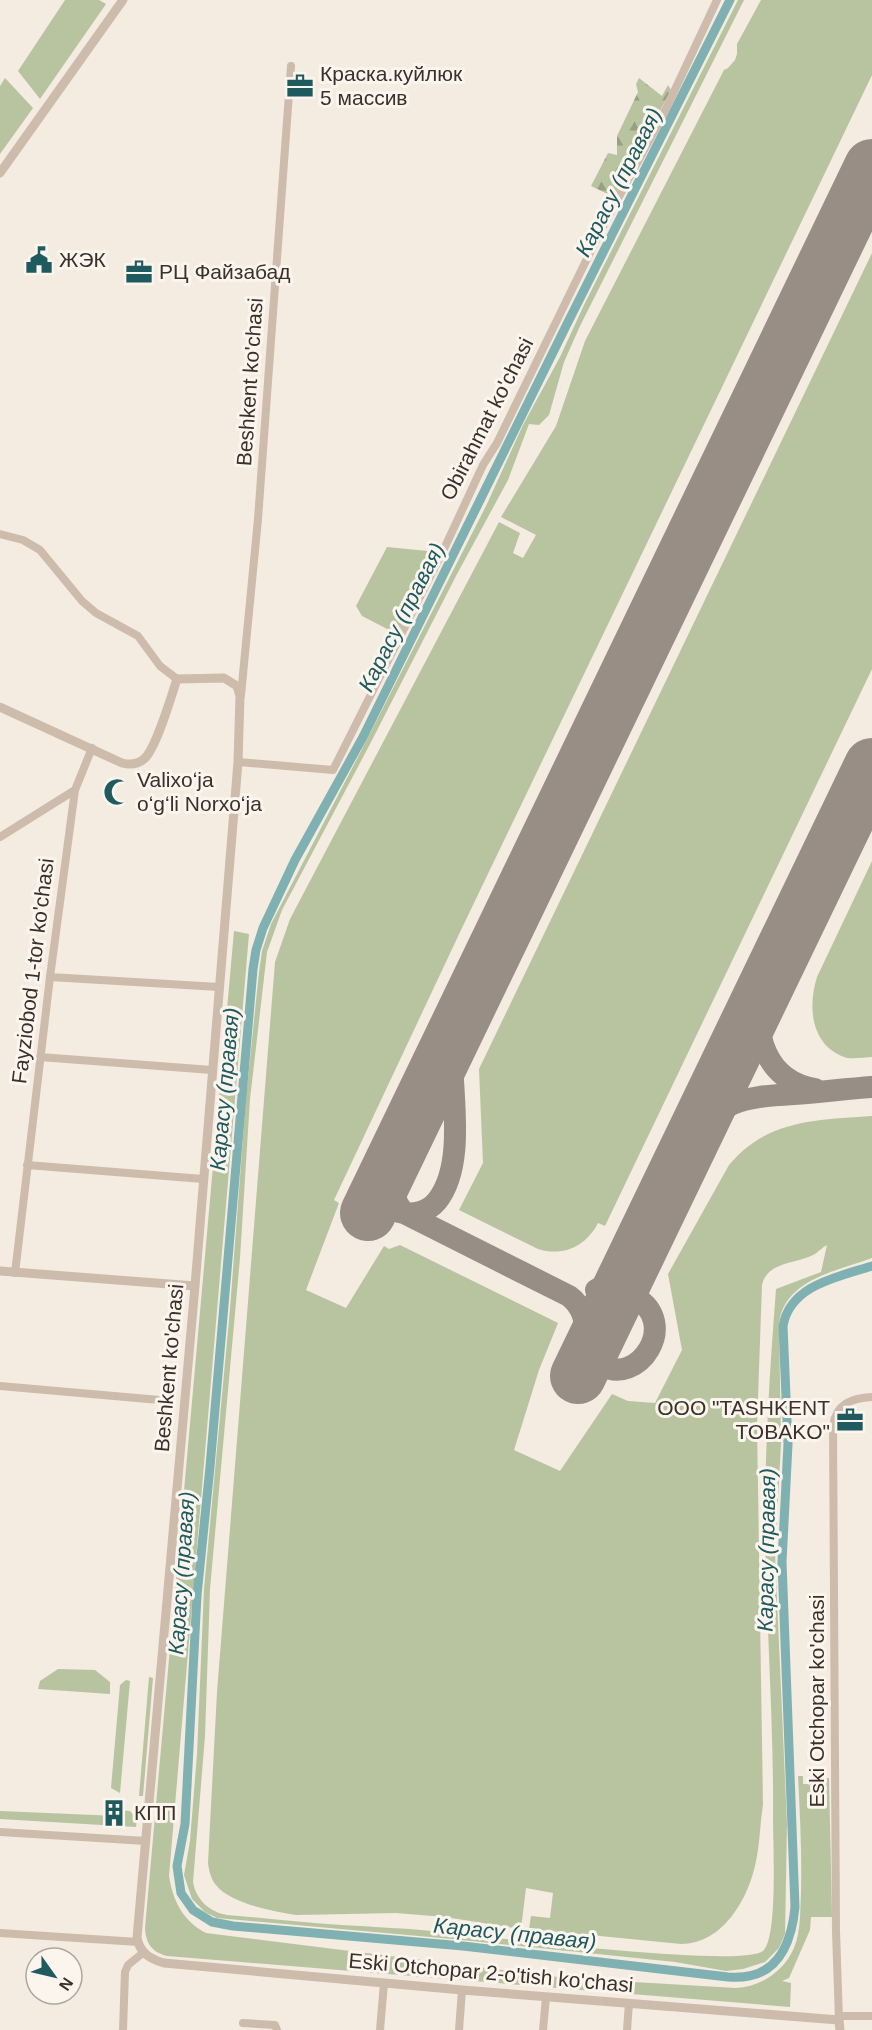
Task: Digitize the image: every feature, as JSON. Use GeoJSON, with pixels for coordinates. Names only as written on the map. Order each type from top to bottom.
{"type":"FeatureCollection","features":[{"type":"Feature","properties":{"kind":"street"},"geometry":{"type":"LineString","coordinates":[[0,173],[123,0]]}},
{"type":"Feature","properties":{"kind":"street","name":"Obirahmat ko'chasi"},"geometry":{"type":"LineString","coordinates":[[238,762],[333,770],[602,228],[664,113],[717,0]]}},
{"type":"Feature","properties":{"kind":"street","name":"Beshkent ko'chasi"},"geometry":{"type":"LineString","coordinates":[[138,1942],[195,1286],[238,762],[243,673],[258,519],[291,66]]}},
{"type":"Feature","properties":{"kind":"street"},"geometry":{"type":"LineString","coordinates":[[0,534],[23,540],[40,550],[89,607],[138,636],[160,666],[177,680],[237,677],[243,673]]}},
{"type":"Feature","properties":{"kind":"street","name":"Beshkent ko'chasi"},"geometry":{"type":"LineString","coordinates":[[224,678],[237,686],[241,700]]}},
{"type":"Feature","properties":{"kind":"street"},"geometry":{"type":"LineString","coordinates":[[0,707],[122,763],[134,764],[142,760],[151,750],[177,680]]}},
{"type":"Feature","properties":{"kind":"street","name":"Fayziobod 1-tor ko'chasi"},"geometry":{"type":"LineString","coordinates":[[15,1273],[40,1057],[75,790],[92,748]]}},
{"type":"Feature","properties":{"kind":"street"},"geometry":{"type":"LineString","coordinates":[[0,837],[75,790]]}},
{"type":"Feature","properties":{"kind":"street"},"geometry":{"type":"LineString","coordinates":[[50,977],[219,987]]}},
{"type":"Feature","properties":{"kind":"street"},"geometry":{"type":"LineString","coordinates":[[40,1057],[212,1070]]}},
{"type":"Feature","properties":{"kind":"street"},"geometry":{"type":"LineString","coordinates":[[27,1165],[203,1179]]}},
{"type":"Feature","properties":{"kind":"street"},"geometry":{"type":"LineString","coordinates":[[0,1271],[195,1286]]}},
{"type":"Feature","properties":{"kind":"street"},"geometry":{"type":"LineString","coordinates":[[0,1386],[171,1401]]}},
{"type":"Feature","properties":{"kind":"street","name":"Eski Otchopar ko'chasi"},"geometry":{"type":"LineString","coordinates":[[839,2022],[836,1919],[833,1426],[836,1415],[846,1402],[872,1397]]}},
{"type":"Feature","properties":{"kind":"street"},"geometry":{"type":"LineString","coordinates":[[0,1832],[146,1841]]}},
{"type":"Feature","properties":{"kind":"street"},"geometry":{"type":"LineString","coordinates":[[0,1933],[138,1942],[144,1952],[128,1965],[124,1972],[123,2030]]}},
{"type":"Feature","properties":{"kind":"street","name":"Eski Otchopar 2-o'tish ko'chasi"},"geometry":{"type":"LineString","coordinates":[[144,1952],[164,1963],[462,1990],[839,2022],[872,2016]]}},
{"type":"Feature","properties":{"kind":"street"},"geometry":{"type":"LineString","coordinates":[[380,2030],[384,1983]]}},
{"type":"Feature","properties":{"kind":"street"},"geometry":{"type":"LineString","coordinates":[[459,2030],[462,1990]]}},
{"type":"Feature","properties":{"kind":"street"},"geometry":{"type":"LineString","coordinates":[[543,2030],[546,1997]]}},
{"type":"Feature","properties":{"kind":"street"},"geometry":{"type":"LineString","coordinates":[[627,2030],[629,2003]]}},
{"type":"Feature","properties":{"kind":"street"},"geometry":{"type":"LineString","coordinates":[[243,2023],[275,2025],[277,2030]]}},
{"type":"Feature","properties":{"kind":"green space"},"geometry":{"type":"Polygon","coordinates":[[[65,0],[99,0],[106,4],[40,99],[18,71],[65,0]]]}},
{"type":"Feature","properties":{"kind":"green space"},"geometry":{"type":"Polygon","coordinates":[[[738,0],[744,0],[580,326],[564,362],[549,415],[539,425],[529,424],[508,480],[282,910],[267,952],[250,1099],[240,1258],[210,1589],[205,1736],[193,1882],[197,1894],[205,1904],[227,1915],[421,1930],[660,1954],[744,1955],[763,1951],[768,1943],[773,1910],[774,1868],[765,1494],[776,1289],[821,1272],[827,1245],[815,1254],[776,1267],[765,1277],[762,1285],[757,1425],[763,1805],[757,1854],[747,1890],[732,1916],[709,1936],[696,1942],[681,1944],[529,1929],[531,1916],[550,1918],[553,1893],[526,1888],[521,1929],[445,1917],[396,1913],[296,1915],[242,1902],[223,1892],[214,1883],[208,1863],[217,1692],[275,962],[290,919],[499,522],[520,533],[513,553],[523,558],[536,535],[501,517],[556,426],[585,341],[724,70],[735,60],[737,44],[761,0],[872,0],[872,75],[461,930],[334,1200],[339,1203],[306,1290],[346,1308],[384,1246],[389,1249],[400,1245],[558,1323],[539,1370],[514,1450],[560,1471],[612,1394],[628,1401],[655,1403],[682,1350],[668,1274],[729,1165],[760,1138],[777,1130],[813,1121],[872,1116],[872,1258],[829,1273],[802,1286],[784,1307],[779,1322],[781,1444],[775,1554],[787,1824],[785,1934],[779,1948],[765,1962],[743,1969],[726,1971],[675,1962],[217,1918],[205,1912],[192,1899],[184,1875],[190,1841],[197,1754],[204,1589],[230,1309],[246,1098],[262,951],[271,924],[486,506],[523,425],[560,357],[738,0]]]}},
{"type":"Feature","properties":{"kind":"green space"},"geometry":{"type":"Polygon","coordinates":[[[5,78],[33,108],[0,154],[0,86],[5,78]]]}},
{"type":"Feature","properties":{"kind":"green space"},"geometry":{"type":"Polygon","coordinates":[[[639,78],[662,96],[668,85],[671,90],[614,197],[591,186],[608,153],[617,155],[617,136],[638,92],[636,84],[639,78]]]}},
{"type":"Feature","properties":{"kind":"green space"},"geometry":{"type":"Polygon","coordinates":[[[872,253],[872,669],[605,1226],[598,1223],[587,1238],[573,1248],[557,1252],[538,1249],[459,1210],[483,1163],[479,1069],[872,253]]]}},
{"type":"Feature","properties":{"kind":"green space"},"geometry":{"type":"Polygon","coordinates":[[[387,547],[438,552],[397,634],[362,616],[356,606],[387,547]]]}},
{"type":"Feature","properties":{"kind":"green space"},"geometry":{"type":"Polygon","coordinates":[[[872,861],[872,1057],[847,1058],[833,1051],[818,1034],[813,1012],[814,988],[817,977],[872,861]]]}},
{"type":"Feature","properties":{"kind":"green space"},"geometry":{"type":"Polygon","coordinates":[[[234,931],[249,934],[169,1876],[176,1902],[191,1923],[206,1933],[566,1978],[745,1987],[771,1976],[784,1964],[794,1948],[799,1928],[801,1893],[798,1776],[803,1776],[803,1784],[816,1784],[816,1778],[829,1778],[832,1917],[811,1917],[810,1930],[789,1978],[782,1981],[791,1983],[790,2007],[167,1956],[154,1950],[148,1943],[145,1928],[234,931]]]}},
{"type":"Feature","properties":{"kind":"green space"},"geometry":{"type":"Polygon","coordinates":[[[58,1669],[95,1670],[110,1682],[110,1694],[38,1689],[40,1681],[58,1669]]]}},
{"type":"Feature","properties":{"kind":"green space"},"geometry":{"type":"Polygon","coordinates":[[[149,1677],[153,1678],[143,1796],[139,1796],[149,1677]]]}},
{"type":"Feature","properties":{"kind":"green space"},"geometry":{"type":"Polygon","coordinates":[[[126,1680],[130,1681],[120,1793],[111,1788],[120,1685],[126,1680]]]}},
{"type":"Feature","properties":{"kind":"green space"},"geometry":{"type":"Polygon","coordinates":[[[117,1810],[130,1811],[137,1819],[136,1827],[0,1819],[0,1811],[117,1816],[117,1810]]]}},
{"type":"Feature","properties":{"kind":"waterway","name":"Карасу (правая)"},"geometry":{"type":"LineString","coordinates":[[730,0],[363,737],[295,860],[263,928],[256,950],[197,1595],[185,1824],[177,1866],[181,1893],[193,1910],[212,1922],[233,1926],[463,1946],[728,1977],[758,1974],[778,1959],[789,1936],[795,1907],[782,1562],[788,1444],[783,1326],[787,1312],[805,1292],[831,1279],[872,1266]]}},
{"type":"Feature","properties":{"kind":"taxiway"},"geometry":{"type":"LineString","coordinates":[[764,991],[760,1007],[760,1023],[766,1053],[774,1066],[785,1076],[798,1084],[815,1089]]}},
{"type":"Feature","properties":{"kind":"taxiway"},"geometry":{"type":"LineString","coordinates":[[399,1212],[415,1213],[429,1208],[445,1189],[450,1175],[455,1143],[451,1056],[456,1030]]}},
{"type":"Feature","properties":{"kind":"taxiway"},"geometry":{"type":"LineString","coordinates":[[689,1146],[710,1119],[733,1104],[776,1095],[872,1087]]}},
{"type":"Feature","properties":{"kind":"taxiway"},"geometry":{"type":"LineString","coordinates":[[376,1172],[382,1158],[405,1137]]}},
{"type":"Feature","properties":{"kind":"taxiway"},"geometry":{"type":"LineString","coordinates":[[392,1164],[392,1190],[404,1213],[569,1296],[582,1313],[588,1342],[595,1359],[602,1365],[615,1370],[628,1367],[640,1360],[649,1349],[654,1336],[654,1322],[648,1309],[635,1297],[618,1290],[600,1289]]}},
{"type":"Feature","properties":{"kind":"taxiway"},"geometry":{"type":"LineString","coordinates":[[596,1290],[620,1276],[639,1249]]}},
{"type":"Feature","properties":{"kind":"runway"},"geometry":{"type":"LineString","coordinates":[[368,1213],[872,167]]}},
{"type":"Feature","properties":{"kind":"runway"},"geometry":{"type":"LineString","coordinates":[[578,1376],[872,766]]}},
{"type":"Feature","properties":{"kind":"place","name":"Краска.куйлюк 5 массив"},"geometry":{"type":"Point","coordinates":[300,86]}},
{"type":"Feature","properties":{"kind":"place","name":"ЖЭК"},"geometry":{"type":"Point","coordinates":[39,260]}},
{"type":"Feature","properties":{"kind":"place","name":"РЦ Файзабад"},"geometry":{"type":"Point","coordinates":[139,272]}},
{"type":"Feature","properties":{"kind":"place","name":"Valixoʻja oʻgʻli Norxoʻja"},"geometry":{"type":"Point","coordinates":[117,792]}},
{"type":"Feature","properties":{"kind":"place","name":"OOO \"TASHKENT TOBAKO\""},"geometry":{"type":"Point","coordinates":[850,1420]}},
{"type":"Feature","properties":{"kind":"place","name":"КПП"},"geometry":{"type":"Point","coordinates":[114,1813]}}]}
